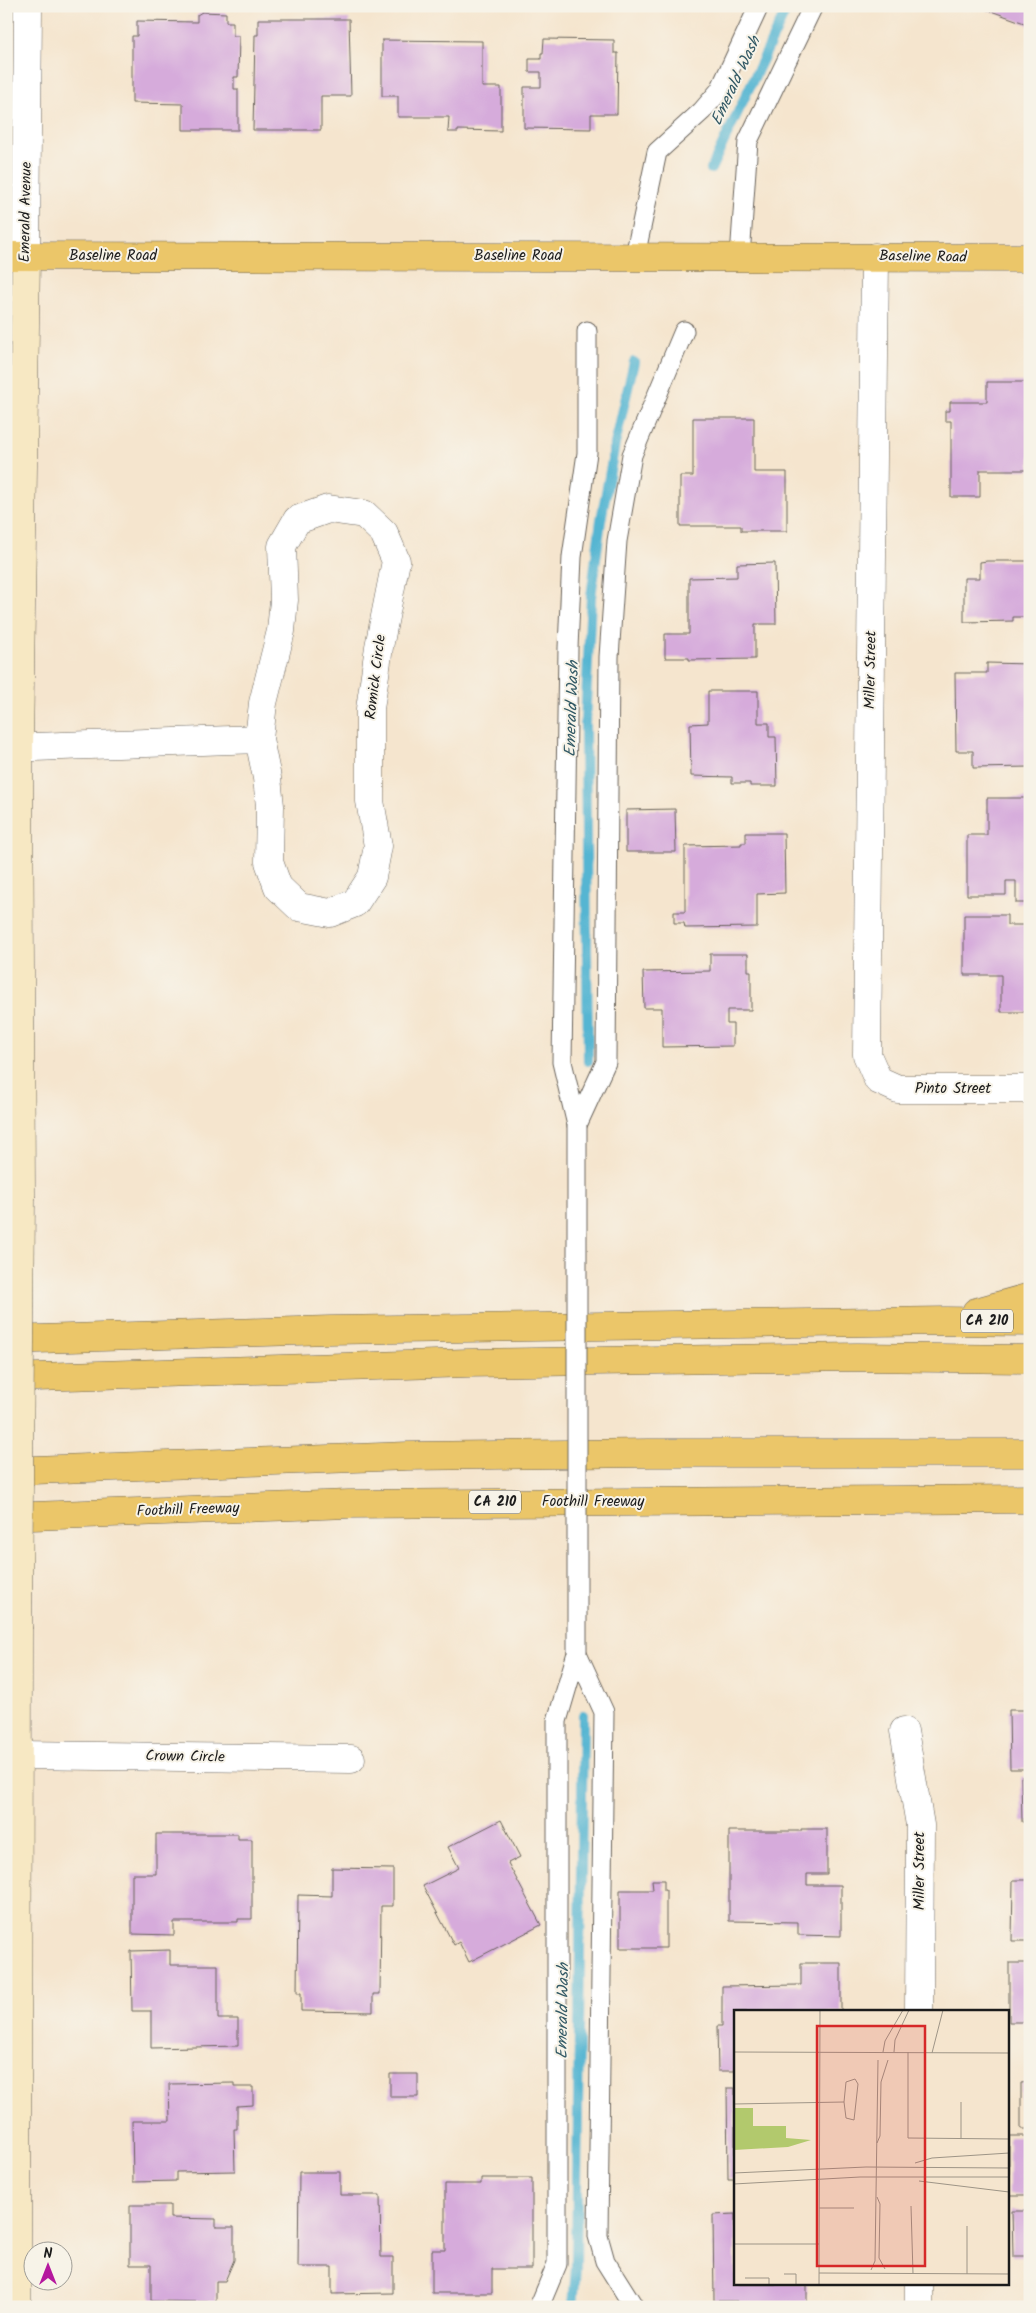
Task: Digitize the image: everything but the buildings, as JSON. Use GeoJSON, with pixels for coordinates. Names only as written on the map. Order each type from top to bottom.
{"type":"FeatureCollection","features":[{"type":"Feature","properties":{"kind":"main road","name":"Baseline Road"},"geometry":{"type":"LineString","coordinates":[[16,256],[1030,258]]}},
{"type":"Feature","properties":{"kind":"main road"},"geometry":{"type":"LineString","coordinates":[[944,1321],[1030,1297]]}},
{"type":"Feature","properties":{"kind":"main road","name":"CA 210"},"geometry":{"type":"LineString","coordinates":[[6,1340],[330,1330],[944,1321],[1030,1322]]}},
{"type":"Feature","properties":{"kind":"main road"},"geometry":{"type":"LineString","coordinates":[[6,1378],[467,1363],[857,1357],[1030,1359]]}},
{"type":"Feature","properties":{"kind":"main road"},"geometry":{"type":"LineString","coordinates":[[6,1472],[408,1456],[650,1452],[1030,1453]]}},
{"type":"Feature","properties":{"kind":"main road"},"geometry":{"type":"LineString","coordinates":[[983,1498],[1030,1507]]}},
{"type":"Feature","properties":{"kind":"main road","name":"Foothill Freeway"},"geometry":{"type":"LineString","coordinates":[[6,1517],[349,1504],[1030,1499]]}},
{"type":"Feature","properties":{"kind":"street","name":"Emerald Avenue"},"geometry":{"type":"LineString","coordinates":[[17,2307],[12,2102],[18,1755],[21,1196],[13,748],[16,256],[28,6]]}},
{"type":"Feature","properties":{"kind":"street","name":"Miller Street"},"geometry":{"type":"LineString","coordinates":[[875,257],[867,1055],[878,1080]]}},
{"type":"Feature","properties":{"kind":"street","name":"Romick Circle"},"geometry":{"type":"LineString","coordinates":[[328,509],[364,514],[384,533],[396,561],[379,647],[370,709],[370,801],[378,846],[372,877],[355,903],[330,913],[298,907],[278,887],[269,862],[269,797],[259,739],[263,703],[282,631],[284,600],[282,546],[297,520],[328,509]]}},
{"type":"Feature","properties":{"kind":"street"},"geometry":{"type":"LineString","coordinates":[[13,748],[259,739]]}},
{"type":"Feature","properties":{"kind":"street","name":"Pinto Street"},"geometry":{"type":"LineString","coordinates":[[878,1080],[898,1089],[1030,1089]]}},
{"type":"Feature","properties":{"kind":"street","name":"Miller Street"},"geometry":{"type":"LineString","coordinates":[[904,1731],[920,1825],[919,2010]]}},
{"type":"Feature","properties":{"kind":"street","name":"Crown Circle"},"geometry":{"type":"LineString","coordinates":[[18,1755],[351,1759]]}},
{"type":"Feature","properties":{"kind":"street"},"geometry":{"type":"LineString","coordinates":[[919,2286],[919,2307]]}},
{"type":"Feature","properties":{"kind":"lane"},"geometry":{"type":"LineString","coordinates":[[635,256],[657,152],[702,111],[720,90],[759,6]]}},
{"type":"Feature","properties":{"kind":"lane"},"geometry":{"type":"LineString","coordinates":[[740,257],[748,141],[813,6]]}},
{"type":"Feature","properties":{"kind":"lane"},"geometry":{"type":"LineString","coordinates":[[539,2307],[557,2264],[557,1721],[577,1653],[577,1125],[562,1062],[568,648],[572,557],[587,453],[587,331]]}},
{"type":"Feature","properties":{"kind":"lane"},"geometry":{"type":"LineString","coordinates":[[577,1125],[606,1062],[609,657],[617,541],[632,455],[684,331]]}},
{"type":"Feature","properties":{"kind":"lane"},"geometry":{"type":"LineString","coordinates":[[577,1653],[604,1712],[598,2236],[606,2262],[634,2307]]}},
{"type":"Feature","properties":{"kind":"waterway","name":"Emerald Wash"},"geometry":{"type":"LineString","coordinates":[[711,169],[788,6]]}},
{"type":"Feature","properties":{"kind":"waterway","name":"Emerald Wash"},"geometry":{"type":"LineString","coordinates":[[588,1061],[585,724],[591,597],[601,520],[615,444],[634,362]]}},
{"type":"Feature","properties":{"kind":"waterway","name":"Emerald Wash"},"geometry":{"type":"LineString","coordinates":[[573,2307],[576,2267],[583,1715]]}}]}
